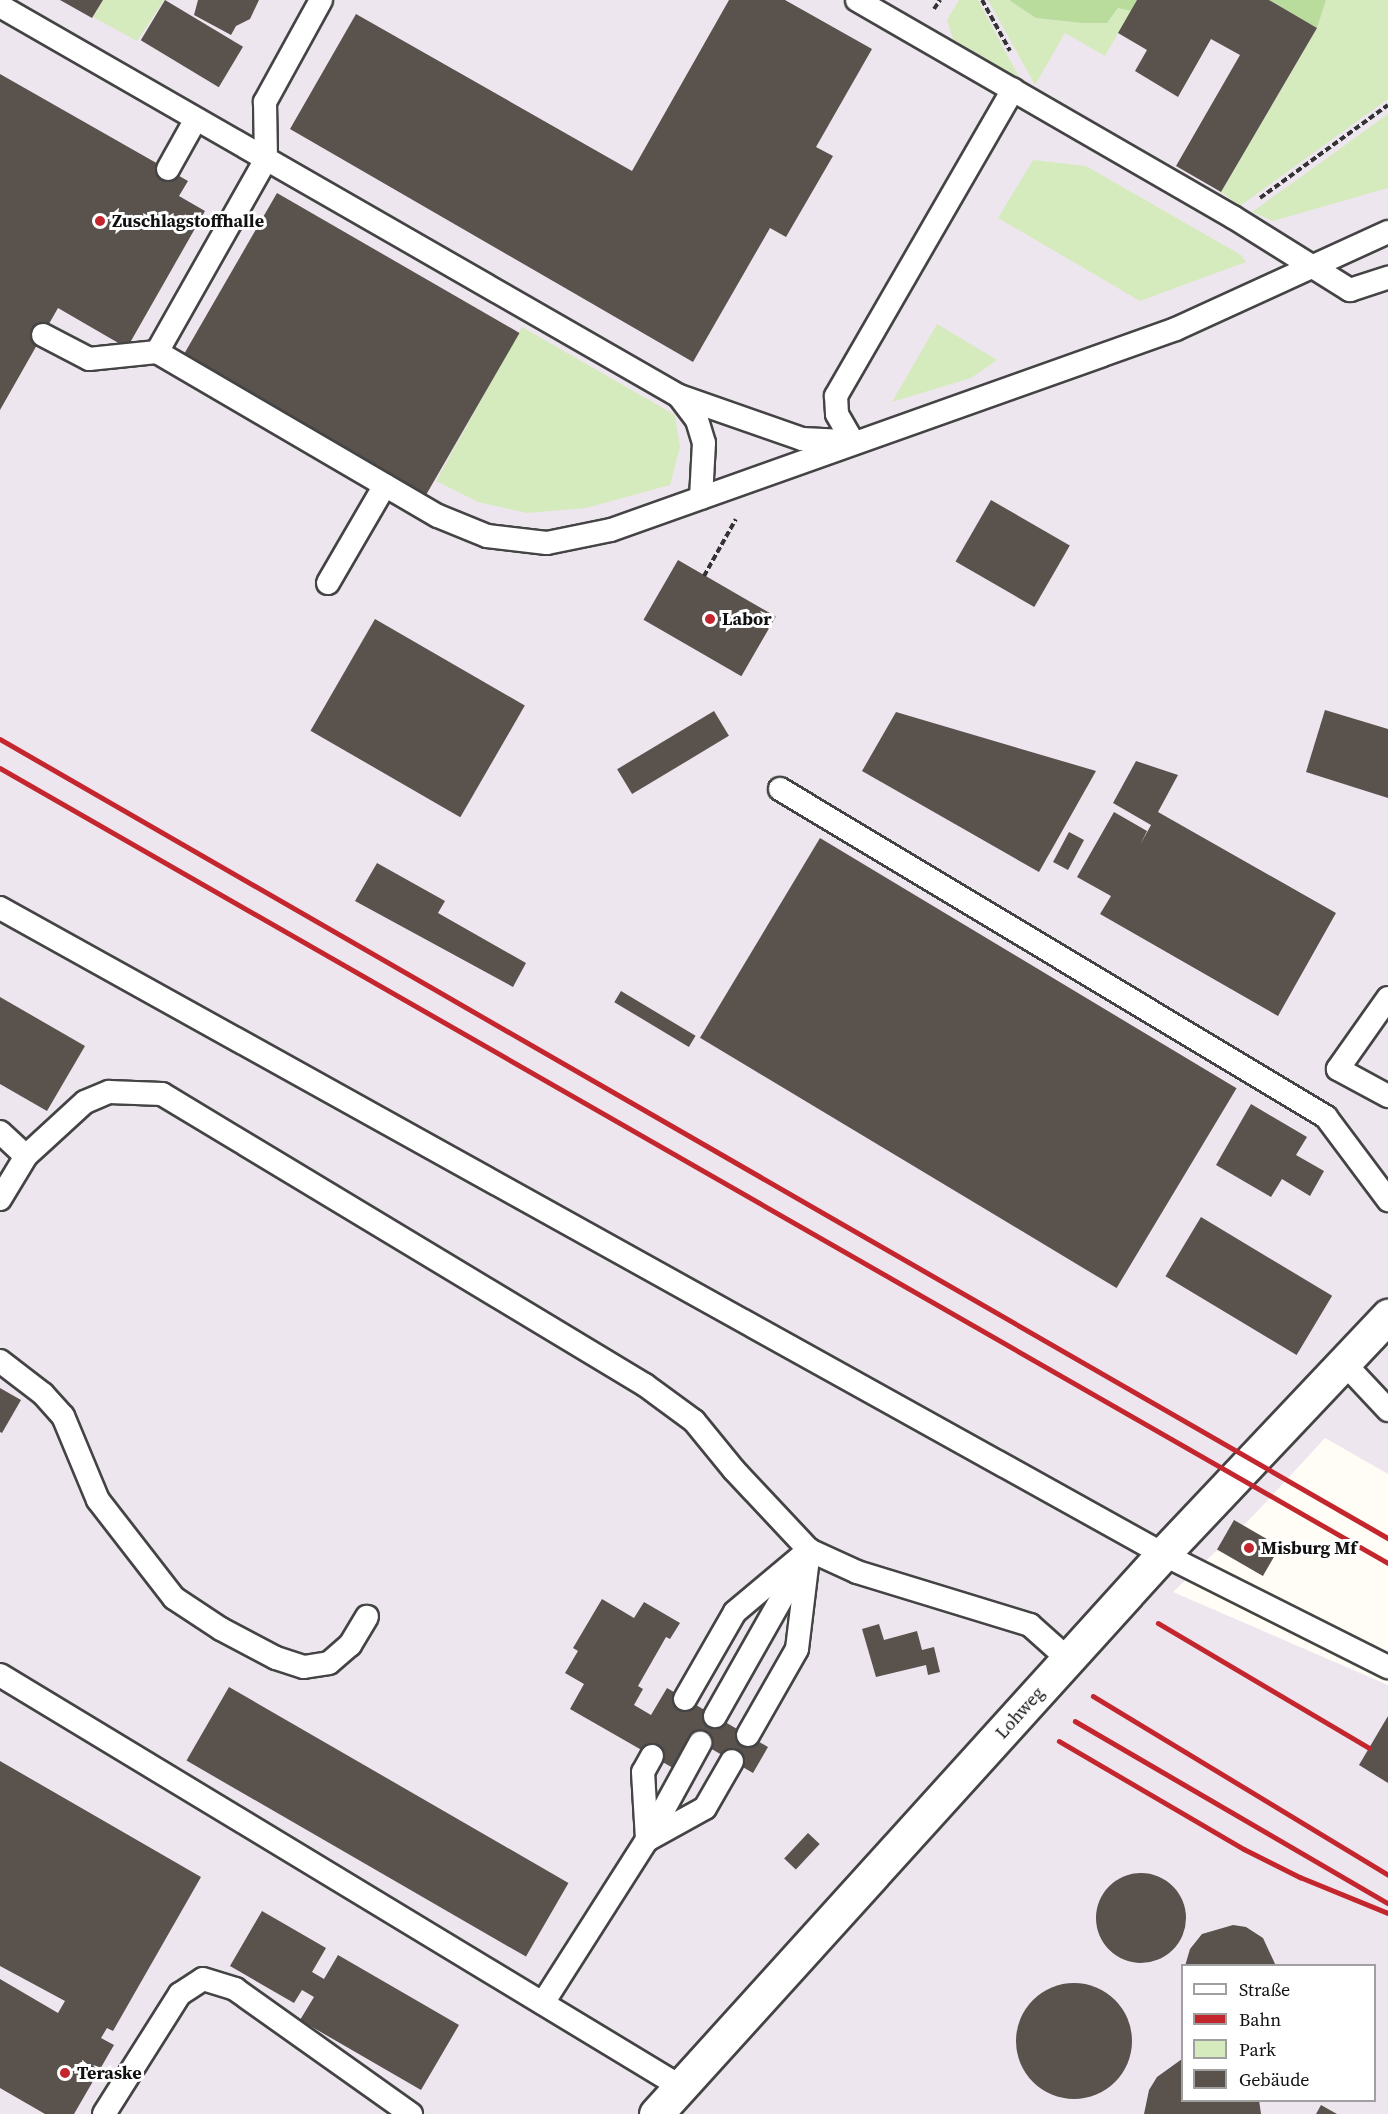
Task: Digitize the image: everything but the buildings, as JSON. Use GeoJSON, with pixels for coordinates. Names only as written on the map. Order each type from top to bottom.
{"type":"FeatureCollection","features":[{"type":"Feature","properties":{"kind":"street","name":"Lohweg"},"geometry":{"type":"LineString","coordinates":[[656,2114],[1163,1554],[1388,1316]]}},
{"type":"Feature","properties":{"kind":"lane"},"geometry":{"type":"LineString","coordinates":[[157,352],[266,159],[265,102],[321,0]]}},
{"type":"Feature","properties":{"kind":"lane"},"geometry":{"type":"LineString","coordinates":[[857,0],[1233,217],[1316,266],[1350,290],[1388,278]]}},
{"type":"Feature","properties":{"kind":"lane"},"geometry":{"type":"LineString","coordinates":[[0,6],[679,396],[802,439],[853,442]]}},
{"type":"Feature","properties":{"kind":"lane"},"geometry":{"type":"LineString","coordinates":[[853,442],[837,414],[836,396],[1013,90]]}},
{"type":"Feature","properties":{"kind":"lane"},"geometry":{"type":"LineString","coordinates":[[168,169],[196,119]]}},
{"type":"Feature","properties":{"kind":"lane"},"geometry":{"type":"LineString","coordinates":[[43,335],[88,359],[157,352],[438,516],[487,536],[547,543],[611,530],[1176,328],[1316,266],[1388,231]]}},
{"type":"Feature","properties":{"kind":"lane"},"geometry":{"type":"LineString","coordinates":[[679,396],[697,420],[704,443],[701,498]]}},
{"type":"Feature","properties":{"kind":"lane"},"geometry":{"type":"LineString","coordinates":[[328,583],[385,485]]}},
{"type":"Feature","properties":{"kind":"lane"},"geometry":{"type":"LineString","coordinates":[[780,789],[1326,1117],[1388,1200]]}},
{"type":"Feature","properties":{"kind":"lane"},"geometry":{"type":"LineString","coordinates":[[0,908],[1163,1554],[1388,1667]]}},
{"type":"Feature","properties":{"kind":"lane"},"geometry":{"type":"LineString","coordinates":[[1388,998],[1338,1069],[1388,1096]]}},
{"type":"Feature","properties":{"kind":"lane"},"geometry":{"type":"LineString","coordinates":[[0,1199],[26,1156],[85,1102],[109,1092],[162,1094],[645,1384],[694,1421],[734,1470],[809,1550],[857,1572],[1030,1625],[1068,1659]]}},
{"type":"Feature","properties":{"kind":"lane"},"geometry":{"type":"LineString","coordinates":[[0,1132],[26,1156]]}},
{"type":"Feature","properties":{"kind":"lane"},"geometry":{"type":"LineString","coordinates":[[0,1361],[43,1394],[63,1416],[98,1500],[174,1598],[221,1629],[276,1658],[304,1666],[329,1663],[350,1645],[367,1617]]}},
{"type":"Feature","properties":{"kind":"lane"},"geometry":{"type":"LineString","coordinates":[[1345,1364],[1388,1410]]}},
{"type":"Feature","properties":{"kind":"lane"},"geometry":{"type":"LineString","coordinates":[[685,1699],[735,1612],[809,1550]]}},
{"type":"Feature","properties":{"kind":"lane"},"geometry":{"type":"LineString","coordinates":[[715,1716],[809,1550]]}},
{"type":"Feature","properties":{"kind":"lane"},"geometry":{"type":"LineString","coordinates":[[748,1735],[797,1649],[809,1550]]}},
{"type":"Feature","properties":{"kind":"lane"},"geometry":{"type":"LineString","coordinates":[[0,1674],[681,2086]]}},
{"type":"Feature","properties":{"kind":"lane"},"geometry":{"type":"LineString","coordinates":[[543,2003],[647,1840],[700,1743]]}},
{"type":"Feature","properties":{"kind":"lane"},"geometry":{"type":"LineString","coordinates":[[647,1840],[643,1772],[652,1756]]}},
{"type":"Feature","properties":{"kind":"lane"},"geometry":{"type":"LineString","coordinates":[[647,1840],[705,1808],[732,1761]]}},
{"type":"Feature","properties":{"kind":"lane"},"geometry":{"type":"LineString","coordinates":[[104,2114],[180,1994],[203,1979],[235,1989],[411,2114]]}},
{"type":"Feature","properties":{"kind":"path"},"geometry":{"type":"LineString","coordinates":[[1233,217],[1388,105]]}},
{"type":"Feature","properties":{"kind":"path"},"geometry":{"type":"LineString","coordinates":[[704,576],[740,513],[731,488]]}},
{"type":"Feature","properties":{"kind":"shaded area"},"geometry":{"type":"Polygon","coordinates":[[[0,0],[1388,0],[1388,1474],[1325,1438],[1254,1515],[1173,1592],[1388,1685],[1388,2114],[0,2114],[0,0]]]}},
{"type":"Feature","properties":{"kind":"green space"},"geometry":{"type":"Polygon","coordinates":[[[103,0],[164,0],[137,41],[93,17],[103,0]]]}},
{"type":"Feature","properties":{"kind":"green space"},"geometry":{"type":"Polygon","coordinates":[[[959,0],[978,0],[1020,79],[953,39],[947,20],[959,0]]]}},
{"type":"Feature","properties":{"kind":"green space"},"geometry":{"type":"Polygon","coordinates":[[[988,0],[1009,0],[1036,18],[1082,23],[1107,23],[1118,8],[1131,11],[1105,56],[1065,33],[1035,85],[988,0]]]}},
{"type":"Feature","properties":{"kind":"green space"},"geometry":{"type":"Polygon","coordinates":[[[1009,0],[1137,0],[1131,11],[1118,8],[1107,23],[1082,23],[1036,18],[1009,0]]]}},
{"type":"Feature","properties":{"kind":"green space"},"geometry":{"type":"Polygon","coordinates":[[[1269,0],[1326,0],[1317,28],[1269,0]]]}},
{"type":"Feature","properties":{"kind":"green space"},"geometry":{"type":"Polygon","coordinates":[[[1326,0],[1388,0],[1388,99],[1240,206],[1221,192],[1317,28],[1326,0]]]}},
{"type":"Feature","properties":{"kind":"green space"},"geometry":{"type":"Polygon","coordinates":[[[1388,114],[1388,188],[1273,221],[1252,212],[1388,114]]]}},
{"type":"Feature","properties":{"kind":"green space"},"geometry":{"type":"Polygon","coordinates":[[[1033,160],[1086,166],[1241,255],[1246,262],[1140,301],[998,218],[1033,160]]]}},
{"type":"Feature","properties":{"kind":"green space"},"geometry":{"type":"Polygon","coordinates":[[[937,324],[997,360],[971,378],[892,402],[937,324]]]}},
{"type":"Feature","properties":{"kind":"green space"},"geometry":{"type":"Polygon","coordinates":[[[522,327],[675,415],[680,447],[670,485],[586,508],[527,513],[478,502],[436,481],[522,327]]]}},
{"type":"Feature","properties":{"kind":"railway"},"geometry":{"type":"LineString","coordinates":[[0,739],[1388,1538]]}},
{"type":"Feature","properties":{"kind":"railway"},"geometry":{"type":"LineString","coordinates":[[0,768],[1388,1563]]}},
{"type":"Feature","properties":{"kind":"railway"},"geometry":{"type":"LineString","coordinates":[[1158,1623],[1369,1748]]}},
{"type":"Feature","properties":{"kind":"railway"},"geometry":{"type":"LineString","coordinates":[[1093,1696],[1388,1875]]}},
{"type":"Feature","properties":{"kind":"railway"},"geometry":{"type":"LineString","coordinates":[[1075,1721],[1388,1903]]}},
{"type":"Feature","properties":{"kind":"railway"},"geometry":{"type":"LineString","coordinates":[[1059,1741],[1244,1849],[1300,1877],[1388,1913]]}},
{"type":"Feature","properties":{"kind":"place","name":"Zuschlagstoffhalle"},"geometry":{"type":"Point","coordinates":[100,221]}},
{"type":"Feature","properties":{"kind":"place","name":"Labor"},"geometry":{"type":"Point","coordinates":[710,619]}},
{"type":"Feature","properties":{"kind":"place","name":"Misburg Mf"},"geometry":{"type":"Point","coordinates":[1249,1548]}},
{"type":"Feature","properties":{"kind":"place","name":"Teraske"},"geometry":{"type":"Point","coordinates":[65,2073]}}]}
